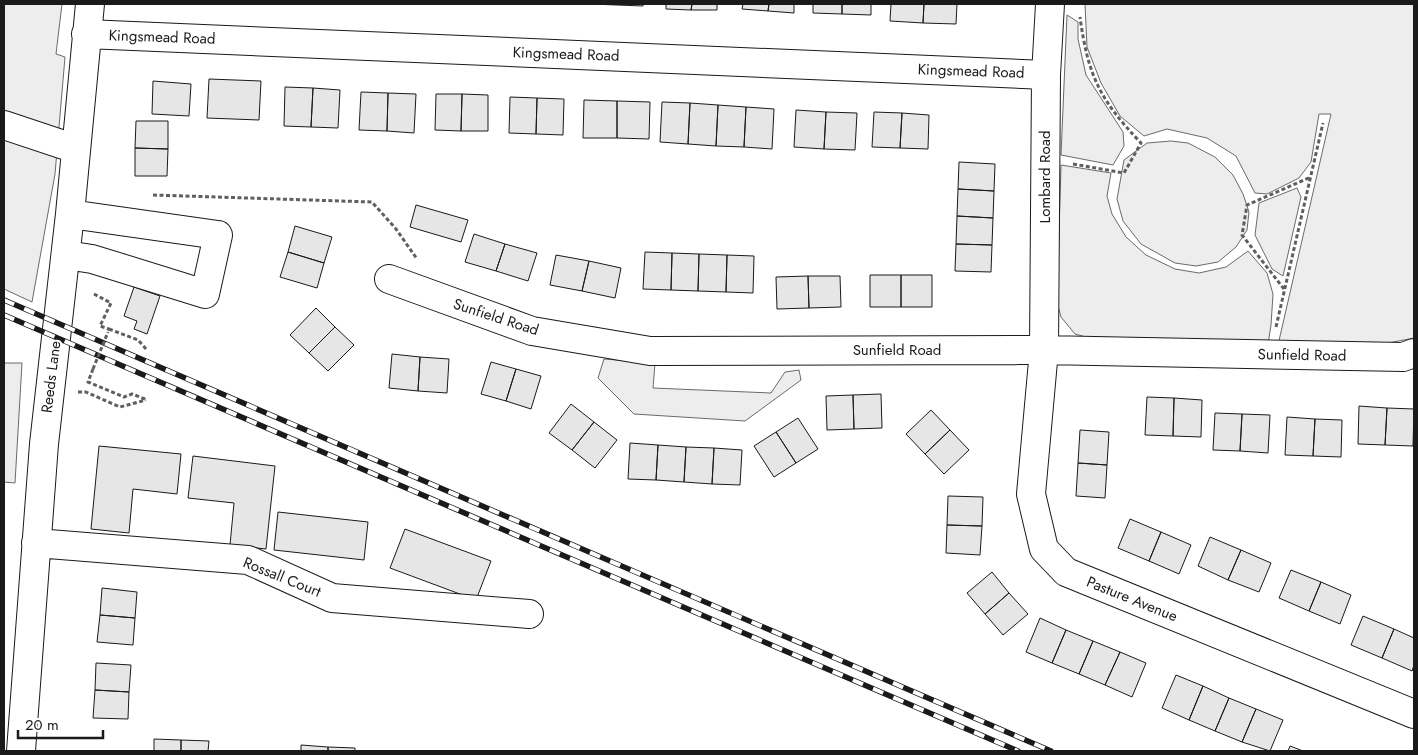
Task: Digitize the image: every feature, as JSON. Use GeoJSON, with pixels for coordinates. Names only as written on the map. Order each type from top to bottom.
{"type":"FeatureCollection","features":[{"type":"Feature","properties":{"kind":"street","name":"Reeds Lane"},"geometry":{"type":"LineString","coordinates":[[21,751],[14,691],[36,542],[90,4]]}},
{"type":"Feature","properties":{"kind":"street","name":"Lombard Road"},"geometry":{"type":"LineString","coordinates":[[1044,350],[1046,75],[1050,5]]}},
{"type":"Feature","properties":{"kind":"street","name":"Kingsmead Road"},"geometry":{"type":"LineString","coordinates":[[86,34],[1046,75]]}},
{"type":"Feature","properties":{"kind":"street"},"geometry":{"type":"LineString","coordinates":[[4,125],[76,149]]}},
{"type":"Feature","properties":{"kind":"street"},"geometry":{"type":"LineString","coordinates":[[66,254],[92,259],[205,294],[218,235],[70,214]]}},
{"type":"Feature","properties":{"kind":"street","name":"Sunfield Road"},"geometry":{"type":"LineString","coordinates":[[389,279],[532,331],[650,351],[1044,350],[1411,357]]}},
{"type":"Feature","properties":{"kind":"street","name":"Pasture Avenue"},"geometry":{"type":"LineString","coordinates":[[1044,350],[1031,494],[1044,549],[1066,572],[1414,714]]}},
{"type":"Feature","properties":{"kind":"street","name":"Rossall Court"},"geometry":{"type":"LineString","coordinates":[[36,542],[248,560],[332,598],[528,614]]}},
{"type":"Feature","properties":{"kind":"path"},"geometry":{"type":"LineString","coordinates":[[1046,159],[1124,172],[1141,143],[1119,120],[1098,88],[1085,55],[1078,10],[1050,5]]}},
{"type":"Feature","properties":{"kind":"path"},"geometry":{"type":"LineString","coordinates":[[1270,354],[1324,123]]}},
{"type":"Feature","properties":{"kind":"path"},"geometry":{"type":"LineString","coordinates":[[1285,290],[1242,235],[1247,206],[1311,176]]}},
{"type":"Feature","properties":{"kind":"path"},"geometry":{"type":"LineString","coordinates":[[144,195],[372,202],[396,229],[418,261]]}},
{"type":"Feature","properties":{"kind":"path"},"geometry":{"type":"LineString","coordinates":[[94,294],[110,303],[100,326],[138,340],[147,350]]}},
{"type":"Feature","properties":{"kind":"path"},"geometry":{"type":"LineString","coordinates":[[50,390],[86,392],[120,407],[146,400],[132,394],[124,397],[88,382],[109,330]]}},
{"type":"Feature","properties":{"kind":"shaded area"},"geometry":{"type":"Polygon","coordinates":[[[4,4],[62,4],[56,54],[65,57],[55,174],[32,302],[4,289],[4,4]]]}},
{"type":"Feature","properties":{"kind":"shaded area"},"geometry":{"type":"Polygon","coordinates":[[[1085,4],[1414,4],[1414,338],[1367,347],[1278,345],[1331,114],[1319,114],[1311,162],[1299,178],[1267,194],[1255,193],[1236,156],[1207,138],[1167,129],[1144,136],[1120,116],[1101,83],[1087,47],[1085,4]]]}},
{"type":"Feature","properties":{"kind":"shaded area"},"geometry":{"type":"Polygon","coordinates":[[[1067,15],[1078,22],[1078,39],[1086,75],[1123,132],[1124,146],[1113,165],[1061,155],[1067,15]]]}},
{"type":"Feature","properties":{"kind":"shaded area"},"geometry":{"type":"Polygon","coordinates":[[[1171,141],[1188,143],[1215,157],[1233,175],[1243,194],[1249,212],[1247,230],[1236,247],[1218,262],[1196,266],[1175,263],[1141,244],[1123,221],[1117,199],[1124,160],[1147,143],[1171,141]]]}},
{"type":"Feature","properties":{"kind":"shaded area"},"geometry":{"type":"Polygon","coordinates":[[[1061,165],[1111,173],[1107,196],[1112,214],[1126,237],[1146,255],[1175,269],[1199,273],[1226,267],[1248,251],[1267,273],[1273,294],[1268,344],[1093,339],[1075,334],[1061,317],[1057,302],[1061,165]]]}},
{"type":"Feature","properties":{"kind":"shaded area"},"geometry":{"type":"Polygon","coordinates":[[[1297,188],[1301,197],[1283,276],[1272,269],[1255,235],[1259,203],[1297,188]]]}},
{"type":"Feature","properties":{"kind":"shaded area"},"geometry":{"type":"Polygon","coordinates":[[[604,359],[655,363],[653,388],[771,393],[785,372],[799,370],[801,380],[745,421],[634,414],[598,378],[604,359]]]}},
{"type":"Feature","properties":{"kind":"shaded area"},"geometry":{"type":"Polygon","coordinates":[[[4,363],[22,363],[15,483],[4,482],[4,363]]]}},
{"type":"Feature","properties":{"kind":"building"},"geometry":{"type":"Polygon","coordinates":[[[643,4],[643,6],[617,5],[643,4]]]}},
{"type":"Feature","properties":{"kind":"building"},"geometry":{"type":"Polygon","coordinates":[[[666,4],[692,4],[691,10],[666,9],[666,4]]]}},
{"type":"Feature","properties":{"kind":"building"},"geometry":{"type":"Polygon","coordinates":[[[692,4],[717,4],[717,10],[691,10],[692,4]]]}},
{"type":"Feature","properties":{"kind":"building"},"geometry":{"type":"Polygon","coordinates":[[[743,4],[769,4],[768,11],[742,9],[743,4]]]}},
{"type":"Feature","properties":{"kind":"building"},"geometry":{"type":"Polygon","coordinates":[[[769,4],[794,4],[794,13],[768,11],[769,4]]]}},
{"type":"Feature","properties":{"kind":"building"},"geometry":{"type":"Polygon","coordinates":[[[813,4],[842,4],[842,14],[813,13],[813,4]]]}},
{"type":"Feature","properties":{"kind":"building"},"geometry":{"type":"Polygon","coordinates":[[[842,4],[871,4],[871,15],[842,14],[842,4]]]}},
{"type":"Feature","properties":{"kind":"building"},"geometry":{"type":"Polygon","coordinates":[[[891,4],[924,4],[923,23],[890,21],[891,4]]]}},
{"type":"Feature","properties":{"kind":"building"},"geometry":{"type":"Polygon","coordinates":[[[924,4],[957,4],[956,24],[923,23],[924,4]]]}},
{"type":"Feature","properties":{"kind":"building"},"geometry":{"type":"Polygon","coordinates":[[[209,79],[261,81],[259,120],[207,118],[209,79]]]}},
{"type":"Feature","properties":{"kind":"building"},"geometry":{"type":"Polygon","coordinates":[[[153,81],[191,84],[189,116],[152,114],[153,81]]]}},
{"type":"Feature","properties":{"kind":"building"},"geometry":{"type":"Polygon","coordinates":[[[285,87],[313,88],[311,127],[284,126],[285,87]]]}},
{"type":"Feature","properties":{"kind":"building"},"geometry":{"type":"Polygon","coordinates":[[[313,88],[340,90],[338,128],[311,127],[313,88]]]}},
{"type":"Feature","properties":{"kind":"building"},"geometry":{"type":"Polygon","coordinates":[[[361,92],[388,93],[387,131],[359,130],[361,92]]]}},
{"type":"Feature","properties":{"kind":"building"},"geometry":{"type":"Polygon","coordinates":[[[388,93],[416,94],[414,133],[387,131],[388,93]]]}},
{"type":"Feature","properties":{"kind":"building"},"geometry":{"type":"Polygon","coordinates":[[[436,94],[462,94],[461,131],[435,130],[436,94]]]}},
{"type":"Feature","properties":{"kind":"building"},"geometry":{"type":"Polygon","coordinates":[[[462,94],[488,95],[488,131],[461,131],[462,94]]]}},
{"type":"Feature","properties":{"kind":"building"},"geometry":{"type":"Polygon","coordinates":[[[510,97],[537,98],[536,134],[509,133],[510,97]]]}},
{"type":"Feature","properties":{"kind":"building"},"geometry":{"type":"Polygon","coordinates":[[[537,98],[564,99],[563,135],[536,134],[537,98]]]}},
{"type":"Feature","properties":{"kind":"building"},"geometry":{"type":"Polygon","coordinates":[[[584,100],[617,101],[617,138],[583,138],[584,100]]]}},
{"type":"Feature","properties":{"kind":"building"},"geometry":{"type":"Polygon","coordinates":[[[617,101],[650,102],[649,139],[617,138],[617,101]]]}},
{"type":"Feature","properties":{"kind":"building"},"geometry":{"type":"Polygon","coordinates":[[[662,102],[690,103],[688,144],[660,142],[662,102]]]}},
{"type":"Feature","properties":{"kind":"building"},"geometry":{"type":"Polygon","coordinates":[[[690,103],[718,105],[716,146],[688,144],[690,103]]]}},
{"type":"Feature","properties":{"kind":"building"},"geometry":{"type":"Polygon","coordinates":[[[718,105],[746,107],[744,147],[716,146],[718,105]]]}},
{"type":"Feature","properties":{"kind":"building"},"geometry":{"type":"Polygon","coordinates":[[[746,107],[774,109],[772,149],[744,147],[746,107]]]}},
{"type":"Feature","properties":{"kind":"building"},"geometry":{"type":"Polygon","coordinates":[[[796,110],[826,112],[824,149],[794,147],[796,110]]]}},
{"type":"Feature","properties":{"kind":"building"},"geometry":{"type":"Polygon","coordinates":[[[826,112],[857,113],[855,150],[824,149],[826,112]]]}},
{"type":"Feature","properties":{"kind":"building"},"geometry":{"type":"Polygon","coordinates":[[[874,112],[902,113],[900,148],[872,147],[874,112]]]}},
{"type":"Feature","properties":{"kind":"building"},"geometry":{"type":"Polygon","coordinates":[[[902,113],[929,115],[928,149],[900,148],[902,113]]]}},
{"type":"Feature","properties":{"kind":"building"},"geometry":{"type":"Polygon","coordinates":[[[136,121],[168,121],[168,149],[135,148],[136,121]]]}},
{"type":"Feature","properties":{"kind":"building"},"geometry":{"type":"Polygon","coordinates":[[[135,148],[168,149],[167,176],[135,176],[135,148]]]}},
{"type":"Feature","properties":{"kind":"building"},"geometry":{"type":"Polygon","coordinates":[[[959,162],[995,164],[994,191],[958,189],[959,162]]]}},
{"type":"Feature","properties":{"kind":"building"},"geometry":{"type":"Polygon","coordinates":[[[958,189],[994,191],[993,218],[957,216],[958,189]]]}},
{"type":"Feature","properties":{"kind":"building"},"geometry":{"type":"Polygon","coordinates":[[[416,205],[468,220],[461,242],[410,227],[416,205]]]}},
{"type":"Feature","properties":{"kind":"building"},"geometry":{"type":"Polygon","coordinates":[[[957,216],[993,218],[992,245],[956,244],[957,216]]]}},
{"type":"Feature","properties":{"kind":"building"},"geometry":{"type":"Polygon","coordinates":[[[295,226],[332,237],[324,263],[288,252],[295,226]]]}},
{"type":"Feature","properties":{"kind":"building"},"geometry":{"type":"Polygon","coordinates":[[[474,234],[505,244],[496,271],[465,262],[474,234]]]}},
{"type":"Feature","properties":{"kind":"building"},"geometry":{"type":"Polygon","coordinates":[[[505,244],[537,253],[528,281],[496,271],[505,244]]]}},
{"type":"Feature","properties":{"kind":"building"},"geometry":{"type":"Polygon","coordinates":[[[956,244],[992,245],[991,272],[955,271],[956,244]]]}},
{"type":"Feature","properties":{"kind":"building"},"geometry":{"type":"Polygon","coordinates":[[[288,252],[324,263],[317,288],[280,277],[288,252]]]}},
{"type":"Feature","properties":{"kind":"building"},"geometry":{"type":"Polygon","coordinates":[[[645,252],[672,253],[671,290],[643,289],[645,252]]]}},
{"type":"Feature","properties":{"kind":"building"},"geometry":{"type":"Polygon","coordinates":[[[672,253],[699,254],[698,291],[671,290],[672,253]]]}},
{"type":"Feature","properties":{"kind":"building"},"geometry":{"type":"Polygon","coordinates":[[[699,254],[727,255],[726,292],[698,291],[699,254]]]}},
{"type":"Feature","properties":{"kind":"building"},"geometry":{"type":"Polygon","coordinates":[[[556,255],[589,261],[582,291],[550,285],[556,255]]]}},
{"type":"Feature","properties":{"kind":"building"},"geometry":{"type":"Polygon","coordinates":[[[727,255],[754,256],[753,293],[726,292],[727,255]]]}},
{"type":"Feature","properties":{"kind":"building"},"geometry":{"type":"Polygon","coordinates":[[[589,261],[621,268],[615,298],[582,291],[589,261]]]}},
{"type":"Feature","properties":{"kind":"building"},"geometry":{"type":"Polygon","coordinates":[[[870,275],[901,275],[901,307],[870,307],[870,275]]]}},
{"type":"Feature","properties":{"kind":"building"},"geometry":{"type":"Polygon","coordinates":[[[901,275],[932,275],[932,307],[901,307],[901,275]]]}},
{"type":"Feature","properties":{"kind":"building"},"geometry":{"type":"Polygon","coordinates":[[[808,276],[809,308],[777,309],[776,277],[808,276]]]}},
{"type":"Feature","properties":{"kind":"building"},"geometry":{"type":"Polygon","coordinates":[[[808,276],[840,276],[841,307],[809,308],[808,276]]]}},
{"type":"Feature","properties":{"kind":"building"},"geometry":{"type":"Polygon","coordinates":[[[134,287],[160,296],[147,334],[134,329],[137,321],[124,316],[134,287]]]}},
{"type":"Feature","properties":{"kind":"building"},"geometry":{"type":"Polygon","coordinates":[[[316,308],[335,327],[309,353],[290,335],[316,308]]]}},
{"type":"Feature","properties":{"kind":"building"},"geometry":{"type":"Polygon","coordinates":[[[335,327],[354,345],[328,371],[309,353],[335,327]]]}},
{"type":"Feature","properties":{"kind":"building"},"geometry":{"type":"Polygon","coordinates":[[[392,354],[420,357],[418,391],[389,388],[392,354]]]}},
{"type":"Feature","properties":{"kind":"building"},"geometry":{"type":"Polygon","coordinates":[[[420,357],[449,359],[447,393],[418,391],[420,357]]]}},
{"type":"Feature","properties":{"kind":"building"},"geometry":{"type":"Polygon","coordinates":[[[491,362],[516,369],[506,401],[481,394],[491,362]]]}},
{"type":"Feature","properties":{"kind":"building"},"geometry":{"type":"Polygon","coordinates":[[[516,369],[541,376],[531,409],[506,401],[516,369]]]}},
{"type":"Feature","properties":{"kind":"building"},"geometry":{"type":"Polygon","coordinates":[[[881,394],[882,428],[854,429],[853,395],[881,394]]]}},
{"type":"Feature","properties":{"kind":"building"},"geometry":{"type":"Polygon","coordinates":[[[853,395],[854,429],[827,430],[826,396],[853,395]]]}},
{"type":"Feature","properties":{"kind":"building"},"geometry":{"type":"Polygon","coordinates":[[[1147,397],[1174,398],[1173,436],[1145,435],[1147,397]]]}},
{"type":"Feature","properties":{"kind":"building"},"geometry":{"type":"Polygon","coordinates":[[[1174,398],[1202,400],[1201,437],[1173,436],[1174,398]]]}},
{"type":"Feature","properties":{"kind":"building"},"geometry":{"type":"Polygon","coordinates":[[[571,404],[594,422],[572,450],[549,433],[571,404]]]}},
{"type":"Feature","properties":{"kind":"building"},"geometry":{"type":"Polygon","coordinates":[[[1359,406],[1387,408],[1385,445],[1358,444],[1359,406]]]}},
{"type":"Feature","properties":{"kind":"building"},"geometry":{"type":"Polygon","coordinates":[[[1387,408],[1414,409],[1413,446],[1385,445],[1387,408]]]}},
{"type":"Feature","properties":{"kind":"building"},"geometry":{"type":"Polygon","coordinates":[[[931,410],[950,430],[925,454],[906,434],[931,410]]]}},
{"type":"Feature","properties":{"kind":"building"},"geometry":{"type":"Polygon","coordinates":[[[1215,413],[1242,414],[1240,451],[1213,450],[1215,413]]]}},
{"type":"Feature","properties":{"kind":"building"},"geometry":{"type":"Polygon","coordinates":[[[1242,414],[1270,415],[1268,453],[1240,451],[1242,414]]]}},
{"type":"Feature","properties":{"kind":"building"},"geometry":{"type":"Polygon","coordinates":[[[1287,417],[1315,419],[1313,456],[1285,455],[1287,417]]]}},
{"type":"Feature","properties":{"kind":"building"},"geometry":{"type":"Polygon","coordinates":[[[798,418],[818,449],[796,463],[776,432],[798,418]]]}},
{"type":"Feature","properties":{"kind":"building"},"geometry":{"type":"Polygon","coordinates":[[[1315,419],[1342,420],[1341,457],[1313,456],[1315,419]]]}},
{"type":"Feature","properties":{"kind":"building"},"geometry":{"type":"Polygon","coordinates":[[[594,422],[617,440],[595,468],[572,450],[594,422]]]}},
{"type":"Feature","properties":{"kind":"building"},"geometry":{"type":"Polygon","coordinates":[[[950,430],[969,450],[944,474],[925,454],[950,430]]]}},
{"type":"Feature","properties":{"kind":"building"},"geometry":{"type":"Polygon","coordinates":[[[1080,430],[1109,432],[1107,465],[1078,463],[1080,430]]]}},
{"type":"Feature","properties":{"kind":"building"},"geometry":{"type":"Polygon","coordinates":[[[776,432],[796,463],[774,477],[754,446],[776,432]]]}},
{"type":"Feature","properties":{"kind":"building"},"geometry":{"type":"Polygon","coordinates":[[[630,443],[658,445],[656,480],[628,479],[630,443]]]}},
{"type":"Feature","properties":{"kind":"building"},"geometry":{"type":"Polygon","coordinates":[[[658,445],[686,447],[684,482],[656,480],[658,445]]]}},
{"type":"Feature","properties":{"kind":"building"},"geometry":{"type":"Polygon","coordinates":[[[99,446],[181,454],[177,494],[133,489],[129,533],[91,529],[99,446]]]}},
{"type":"Feature","properties":{"kind":"building"},"geometry":{"type":"Polygon","coordinates":[[[686,447],[714,448],[712,484],[684,482],[686,447]]]}},
{"type":"Feature","properties":{"kind":"building"},"geometry":{"type":"Polygon","coordinates":[[[714,448],[742,450],[740,485],[712,484],[714,448]]]}},
{"type":"Feature","properties":{"kind":"building"},"geometry":{"type":"Polygon","coordinates":[[[193,456],[275,466],[266,549],[230,545],[234,503],[188,498],[193,456]]]}},
{"type":"Feature","properties":{"kind":"building"},"geometry":{"type":"Polygon","coordinates":[[[1078,463],[1107,465],[1105,498],[1076,496],[1078,463]]]}},
{"type":"Feature","properties":{"kind":"building"},"geometry":{"type":"Polygon","coordinates":[[[948,496],[983,497],[982,526],[947,525],[948,496]]]}},
{"type":"Feature","properties":{"kind":"building"},"geometry":{"type":"Polygon","coordinates":[[[278,512],[368,522],[364,560],[274,550],[278,512]]]}},
{"type":"Feature","properties":{"kind":"building"},"geometry":{"type":"Polygon","coordinates":[[[1130,519],[1161,532],[1149,561],[1118,548],[1130,519]]]}},
{"type":"Feature","properties":{"kind":"building"},"geometry":{"type":"Polygon","coordinates":[[[947,525],[982,526],[980,555],[946,553],[947,525]]]}},
{"type":"Feature","properties":{"kind":"building"},"geometry":{"type":"Polygon","coordinates":[[[405,529],[491,561],[476,600],[390,568],[405,529]]]}},
{"type":"Feature","properties":{"kind":"building"},"geometry":{"type":"Polygon","coordinates":[[[1161,532],[1191,545],[1179,574],[1149,561],[1161,532]]]}},
{"type":"Feature","properties":{"kind":"building"},"geometry":{"type":"Polygon","coordinates":[[[1210,537],[1241,550],[1228,580],[1198,566],[1210,537]]]}},
{"type":"Feature","properties":{"kind":"building"},"geometry":{"type":"Polygon","coordinates":[[[1241,550],[1271,563],[1259,592],[1228,580],[1241,550]]]}},
{"type":"Feature","properties":{"kind":"building"},"geometry":{"type":"Polygon","coordinates":[[[1291,570],[1321,582],[1309,611],[1279,598],[1291,570]]]}},
{"type":"Feature","properties":{"kind":"building"},"geometry":{"type":"Polygon","coordinates":[[[992,572],[1009,593],[985,614],[967,593],[992,572]]]}},
{"type":"Feature","properties":{"kind":"building"},"geometry":{"type":"Polygon","coordinates":[[[1321,582],[1351,595],[1340,624],[1309,611],[1321,582]]]}},
{"type":"Feature","properties":{"kind":"building"},"geometry":{"type":"Polygon","coordinates":[[[102,588],[137,592],[135,618],[100,615],[102,588]]]}},
{"type":"Feature","properties":{"kind":"building"},"geometry":{"type":"Polygon","coordinates":[[[1009,593],[1028,614],[1003,635],[985,614],[1009,593]]]}},
{"type":"Feature","properties":{"kind":"building"},"geometry":{"type":"Polygon","coordinates":[[[100,615],[135,618],[133,645],[97,642],[100,615]]]}},
{"type":"Feature","properties":{"kind":"building"},"geometry":{"type":"Polygon","coordinates":[[[1363,616],[1394,629],[1382,658],[1351,645],[1363,616]]]}},
{"type":"Feature","properties":{"kind":"building"},"geometry":{"type":"Polygon","coordinates":[[[1040,618],[1066,630],[1052,663],[1026,652],[1040,618]]]}},
{"type":"Feature","properties":{"kind":"building"},"geometry":{"type":"Polygon","coordinates":[[[1394,629],[1414,638],[1414,665],[1412,671],[1382,658],[1394,629]]]}},
{"type":"Feature","properties":{"kind":"building"},"geometry":{"type":"Polygon","coordinates":[[[1066,630],[1093,641],[1079,674],[1052,663],[1066,630]]]}},
{"type":"Feature","properties":{"kind":"building"},"geometry":{"type":"Polygon","coordinates":[[[1093,641],[1120,652],[1105,685],[1079,674],[1093,641]]]}},
{"type":"Feature","properties":{"kind":"building"},"geometry":{"type":"Polygon","coordinates":[[[1120,652],[1146,663],[1132,697],[1105,685],[1120,652]]]}},
{"type":"Feature","properties":{"kind":"building"},"geometry":{"type":"Polygon","coordinates":[[[96,663],[131,665],[129,692],[95,690],[96,663]]]}},
{"type":"Feature","properties":{"kind":"building"},"geometry":{"type":"Polygon","coordinates":[[[1176,675],[1203,686],[1189,720],[1162,708],[1176,675]]]}},
{"type":"Feature","properties":{"kind":"building"},"geometry":{"type":"Polygon","coordinates":[[[1203,686],[1229,698],[1215,731],[1189,720],[1203,686]]]}},
{"type":"Feature","properties":{"kind":"building"},"geometry":{"type":"Polygon","coordinates":[[[95,690],[129,692],[128,719],[93,718],[95,690]]]}},
{"type":"Feature","properties":{"kind":"building"},"geometry":{"type":"Polygon","coordinates":[[[1229,698],[1256,709],[1242,742],[1215,731],[1229,698]]]}},
{"type":"Feature","properties":{"kind":"building"},"geometry":{"type":"Polygon","coordinates":[[[1256,709],[1283,720],[1270,751],[1242,742],[1256,709]]]}},
{"type":"Feature","properties":{"kind":"building"},"geometry":{"type":"Polygon","coordinates":[[[154,739],[181,740],[181,751],[154,751],[154,739]]]}},
{"type":"Feature","properties":{"kind":"building"},"geometry":{"type":"Polygon","coordinates":[[[181,740],[209,741],[208,751],[181,751],[181,740]]]}},
{"type":"Feature","properties":{"kind":"building"},"geometry":{"type":"Polygon","coordinates":[[[301,745],[328,747],[328,751],[301,751],[301,745]]]}},
{"type":"Feature","properties":{"kind":"building"},"geometry":{"type":"Polygon","coordinates":[[[1290,746],[1303,751],[1288,751],[1290,746]]]}},
{"type":"Feature","properties":{"kind":"building"},"geometry":{"type":"Polygon","coordinates":[[[328,747],[355,748],[355,751],[328,751],[328,747]]]}},
{"type":"Feature","properties":{"kind":"railway"},"geometry":{"type":"LineString","coordinates":[[4,300],[1051,751]]}},
{"type":"Feature","properties":{"kind":"railway"},"geometry":{"type":"LineString","coordinates":[[4,315],[1018,751]]}}]}
